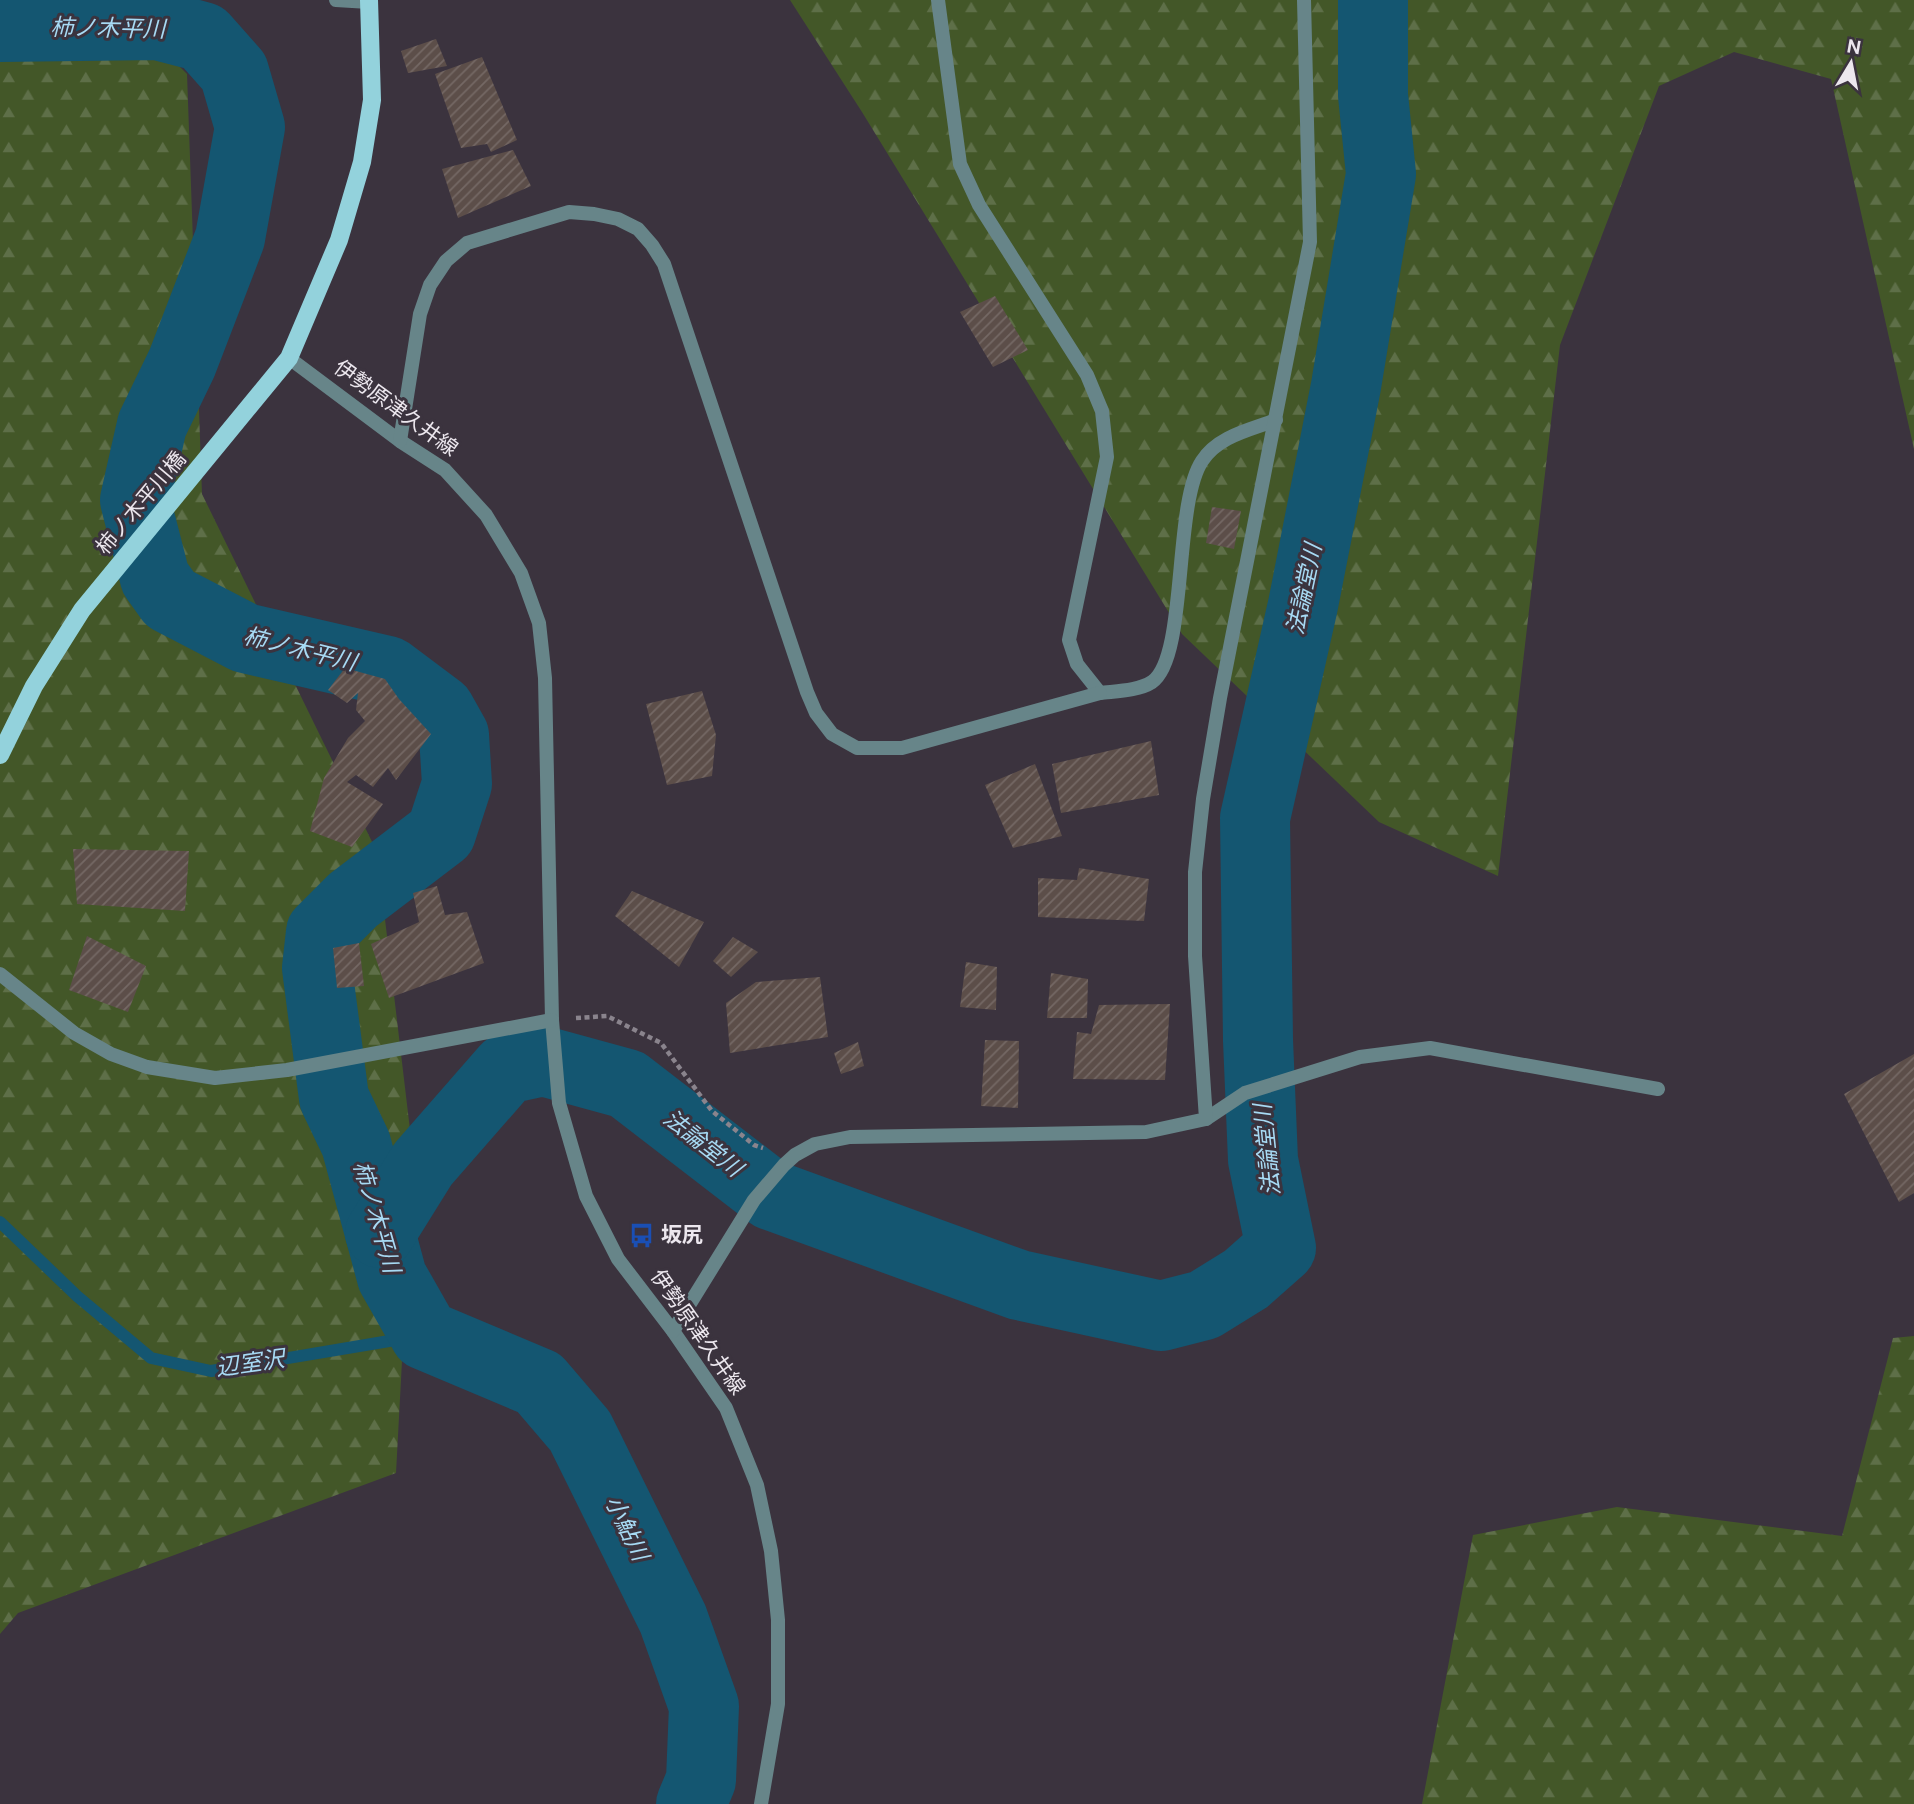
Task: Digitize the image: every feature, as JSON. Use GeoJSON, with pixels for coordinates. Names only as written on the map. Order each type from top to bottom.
{"type":"FeatureCollection","features":[{"type":"Feature","properties":{"kind":"main road"},"geometry":{"type":"LineString","coordinates":[[289,358],[340,240],[362,162],[372,100],[369,1]]}},
{"type":"Feature","properties":{"kind":"main road","name":"柿ノ木平川橋"},"geometry":{"type":"LineString","coordinates":[[0,755],[34,686],[82,610],[289,358]]}},
{"type":"Feature","properties":{"kind":"street"},"geometry":{"type":"LineString","coordinates":[[336,0],[369,1]]}},
{"type":"Feature","properties":{"kind":"street"},"geometry":{"type":"LineString","coordinates":[[938,0],[960,164],[979,205],[1087,375],[1102,411],[1107,457],[1069,640],[1077,664],[1100,693]]}},
{"type":"Feature","properties":{"kind":"street"},"geometry":{"type":"LineString","coordinates":[[1206,1119],[1195,956],[1195,872],[1203,799],[1220,698],[1310,242],[1304,0]]}},
{"type":"Feature","properties":{"kind":"street"},"geometry":{"type":"LineString","coordinates":[[401,441],[420,314],[430,285],[446,261],[467,243],[569,212],[618,219],[638,229],[664,264],[816,713],[832,734],[856,748],[902,748],[1100,693],[1129,690],[1151,682],[1163,669],[1171,642],[1191,487],[1202,460],[1224,439],[1276,420]]}},
{"type":"Feature","properties":{"kind":"street","name":"伊勢原津久井線"},"geometry":{"type":"LineString","coordinates":[[289,358],[401,441],[445,470],[486,515],[521,573],[539,623],[545,678],[552,1020],[559,1103],[586,1196],[618,1259],[673,1331],[726,1408],[757,1485],[771,1551],[778,1620],[778,1704],[761,1804]]}},
{"type":"Feature","properties":{"kind":"street"},"geometry":{"type":"LineString","coordinates":[[0,974],[74,1033],[111,1054],[147,1068],[215,1078],[287,1070],[552,1020]]}},
{"type":"Feature","properties":{"kind":"street"},"geometry":{"type":"LineString","coordinates":[[673,1331],[754,1200],[789,1160],[815,1144],[850,1137],[1146,1132],[1206,1119],[1245,1093],[1360,1057],[1430,1048],[1658,1089]]}},
{"type":"Feature","properties":{"kind":"path"},"geometry":{"type":"LineString","coordinates":[[552,1020],[607,1016],[661,1043],[712,1111],[754,1145],[789,1160]]}},
{"type":"Feature","properties":{"kind":"green space"},"geometry":{"type":"Polygon","coordinates":[[[0,0],[113,0],[187,74],[202,494],[377,852],[413,1155],[396,1473],[18,1613],[0,1634],[0,0]]]}},
{"type":"Feature","properties":{"kind":"green space"},"geometry":{"type":"Polygon","coordinates":[[[790,0],[1914,0],[1914,449],[1831,79],[1734,52],[1659,86],[1560,345],[1498,876],[1379,822],[1182,634],[862,112],[790,0]]]}},
{"type":"Feature","properties":{"kind":"green space"},"geometry":{"type":"Polygon","coordinates":[[[1914,1336],[1914,1804],[1422,1804],[1473,1535],[1617,1507],[1842,1536],[1893,1338],[1914,1336]]]}},
{"type":"Feature","properties":{"kind":"building"},"geometry":{"type":"Polygon","coordinates":[[[436,39],[447,66],[408,73],[401,51],[436,39]]]}},
{"type":"Feature","properties":{"kind":"building"},"geometry":{"type":"Polygon","coordinates":[[[482,57],[517,140],[491,152],[487,144],[461,148],[435,74],[482,57]]]}},
{"type":"Feature","properties":{"kind":"building"},"geometry":{"type":"Polygon","coordinates":[[[513,150],[531,186],[458,218],[442,169],[513,150]]]}},
{"type":"Feature","properties":{"kind":"building"},"geometry":{"type":"Polygon","coordinates":[[[995,296],[1028,350],[993,367],[960,312],[995,296]]]}},
{"type":"Feature","properties":{"kind":"building"},"geometry":{"type":"Polygon","coordinates":[[[1212,507],[1241,511],[1234,549],[1206,543],[1212,507]]]}},
{"type":"Feature","properties":{"kind":"building"},"geometry":{"type":"Polygon","coordinates":[[[345,668],[385,679],[431,734],[396,780],[388,768],[373,787],[356,775],[347,782],[383,804],[352,847],[310,831],[324,778],[348,738],[365,721],[356,710],[358,693],[347,703],[328,690],[345,668]]]}},
{"type":"Feature","properties":{"kind":"building"},"geometry":{"type":"Polygon","coordinates":[[[702,691],[716,735],[712,776],[667,785],[646,704],[702,691]]]}},
{"type":"Feature","properties":{"kind":"building"},"geometry":{"type":"Polygon","coordinates":[[[1151,741],[1159,795],[1061,813],[1052,764],[1151,741]]]}},
{"type":"Feature","properties":{"kind":"building"},"geometry":{"type":"Polygon","coordinates":[[[1035,764],[1062,836],[1013,848],[985,785],[1035,764]]]}},
{"type":"Feature","properties":{"kind":"building"},"geometry":{"type":"Polygon","coordinates":[[[73,849],[189,851],[185,911],[77,904],[73,849]]]}},
{"type":"Feature","properties":{"kind":"building"},"geometry":{"type":"Polygon","coordinates":[[[1079,868],[1149,879],[1144,921],[1038,917],[1038,878],[1077,880],[1079,868]]]}},
{"type":"Feature","properties":{"kind":"building"},"geometry":{"type":"Polygon","coordinates":[[[437,886],[445,915],[467,912],[484,963],[389,998],[371,944],[419,922],[413,893],[437,886]]]}},
{"type":"Feature","properties":{"kind":"building"},"geometry":{"type":"Polygon","coordinates":[[[632,891],[704,922],[679,967],[615,916],[632,891]]]}},
{"type":"Feature","properties":{"kind":"building"},"geometry":{"type":"Polygon","coordinates":[[[87,936],[146,966],[128,1012],[69,990],[87,936]]]}},
{"type":"Feature","properties":{"kind":"building"},"geometry":{"type":"Polygon","coordinates":[[[733,937],[758,952],[731,977],[713,961],[733,937]]]}},
{"type":"Feature","properties":{"kind":"building"},"geometry":{"type":"Polygon","coordinates":[[[359,943],[364,986],[337,988],[333,948],[359,943]]]}},
{"type":"Feature","properties":{"kind":"building"},"geometry":{"type":"Polygon","coordinates":[[[966,962],[997,967],[996,1010],[960,1007],[966,962]]]}},
{"type":"Feature","properties":{"kind":"building"},"geometry":{"type":"Polygon","coordinates":[[[1051,973],[1088,979],[1087,1018],[1047,1018],[1051,973]]]}},
{"type":"Feature","properties":{"kind":"building"},"geometry":{"type":"Polygon","coordinates":[[[820,977],[828,1037],[730,1053],[726,1003],[756,982],[820,977]]]}},
{"type":"Feature","properties":{"kind":"building"},"geometry":{"type":"Polygon","coordinates":[[[1170,1004],[1165,1080],[1073,1079],[1077,1032],[1091,1034],[1099,1005],[1170,1004]]]}},
{"type":"Feature","properties":{"kind":"building"},"geometry":{"type":"Polygon","coordinates":[[[985,1040],[1019,1041],[1018,1108],[981,1106],[985,1040]]]}},
{"type":"Feature","properties":{"kind":"building"},"geometry":{"type":"Polygon","coordinates":[[[858,1042],[864,1066],[841,1074],[834,1053],[858,1042]]]}},
{"type":"Feature","properties":{"kind":"building"},"geometry":{"type":"Polygon","coordinates":[[[1914,1054],[1914,1193],[1899,1202],[1844,1094],[1914,1054]]]}},
{"type":"Feature","properties":{"kind":"waterway","name":"法論堂川"},"geometry":{"type":"LineString","coordinates":[[380,1233],[423,1164],[506,1069],[543,1061],[627,1084],[771,1195],[1019,1285],[1161,1316],[1204,1305],[1246,1279],[1281,1248],[1263,1160],[1258,1040],[1255,818],[1303,605],[1346,386],[1381,174],[1373,95],[1373,0]]}},
{"type":"Feature","properties":{"kind":"waterway","name":"柿ノ木平川"},"geometry":{"type":"LineString","coordinates":[[0,27],[157,25],[203,37],[234,72],[250,127],[230,238],[182,363],[152,425],[135,500],[155,578],[170,599],[245,638],[388,671],[440,710],[454,735],[457,784],[441,833],[353,900],[321,932],[317,968],[334,1098],[356,1144],[392,1277],[425,1335],[539,1383],[580,1431],[673,1619],[704,1706],[701,1780],[691,1804]]}},
{"type":"Feature","properties":{"kind":"waterway","name":"辺室沢"},"geometry":{"type":"LineString","coordinates":[[0,1222],[77,1296],[151,1358],[211,1371],[425,1335]]}},
{"type":"Feature","properties":{"kind":"place","name":"坂尻"},"geometry":{"type":"Point","coordinates":[641,1235]}},
{"type":"Feature","properties":{"kind":"water label","name":"小鮎川"},"geometry":{"type":"Point","coordinates":[627,1528]}}]}
